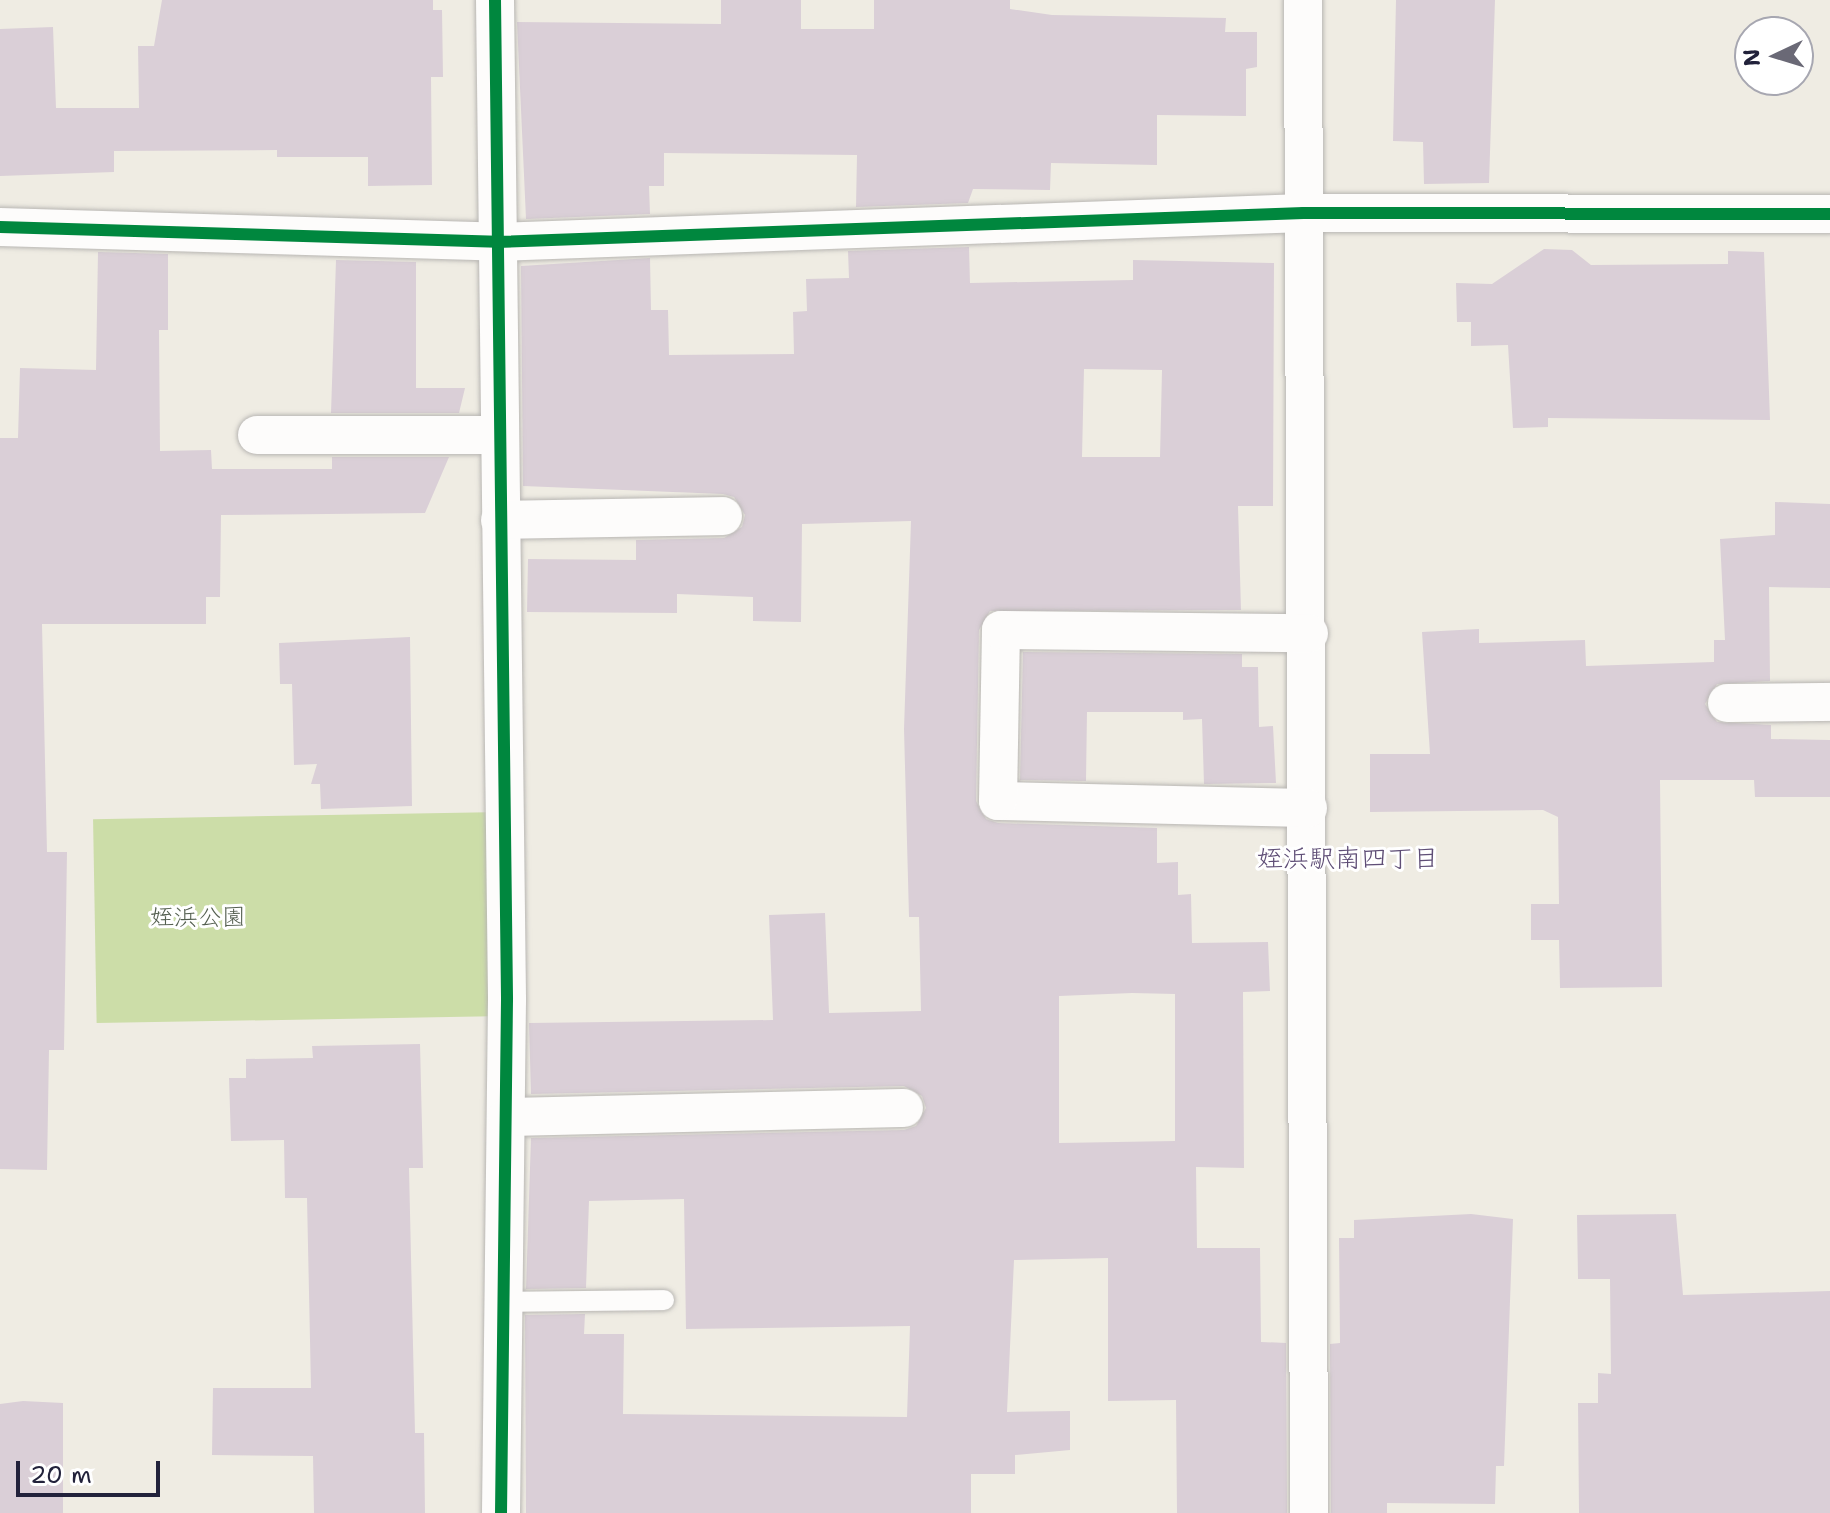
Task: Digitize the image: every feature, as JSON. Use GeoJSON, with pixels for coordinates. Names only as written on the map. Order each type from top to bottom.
{"type":"FeatureCollection","features":[{"type":"Feature","properties":{"kind":"street"},"geometry":{"type":"LineString","coordinates":[[495,0],[507,1117],[501,1513]]}},
{"type":"Feature","properties":{"kind":"street"},"geometry":{"type":"LineString","coordinates":[[1303,0],[1309,633],[1309,1513]]}},
{"type":"Feature","properties":{"kind":"street"},"geometry":{"type":"LineString","coordinates":[[0,227],[497,242],[1303,213],[1830,214]]}},
{"type":"Feature","properties":{"kind":"street"},"geometry":{"type":"LineString","coordinates":[[257,435],[499,435]]}},
{"type":"Feature","properties":{"kind":"street"},"geometry":{"type":"LineString","coordinates":[[500,520],[723,516]]}},
{"type":"Feature","properties":{"kind":"street"},"geometry":{"type":"LineString","coordinates":[[1308,808],[998,801],[1001,630],[1309,633]]}},
{"type":"Feature","properties":{"kind":"street"},"geometry":{"type":"LineString","coordinates":[[1727,703],[1830,702]]}},
{"type":"Feature","properties":{"kind":"street"},"geometry":{"type":"LineString","coordinates":[[507,1117],[904,1108]]}},
{"type":"Feature","properties":{"kind":"lane"},"geometry":{"type":"LineString","coordinates":[[502,1302],[664,1300]]}},
{"type":"Feature","properties":{"kind":"green space","name":"姪浜公園"},"geometry":{"type":"Polygon","coordinates":[[[503,812],[507,1016],[97,1023],[93,819],[503,812]]]}},
{"type":"Feature","properties":{"kind":"building"},"geometry":{"type":"Polygon","coordinates":[[[162,0],[433,0],[433,10],[442,10],[443,77],[431,77],[432,185],[368,186],[368,157],[277,157],[277,150],[114,151],[114,172],[0,176],[0,29],[53,27],[56,108],[139,108],[138,46],[154,46],[162,0]]]}},
{"type":"Feature","properties":{"kind":"building"},"geometry":{"type":"Polygon","coordinates":[[[721,0],[801,0],[801,29],[874,29],[874,0],[1010,0],[1010,9],[1052,15],[1226,18],[1225,32],[1257,32],[1257,67],[1246,69],[1246,116],[1157,115],[1157,165],[1051,163],[1050,190],[973,189],[968,203],[856,207],[857,155],[664,153],[664,186],[649,186],[650,214],[526,219],[517,22],[721,24],[721,0]]]}},
{"type":"Feature","properties":{"kind":"building"},"geometry":{"type":"Polygon","coordinates":[[[1396,0],[1495,0],[1489,183],[1424,184],[1423,142],[1393,141],[1396,0]]]}},
{"type":"Feature","properties":{"kind":"building"},"geometry":{"type":"Polygon","coordinates":[[[969,247],[970,283],[1133,280],[1133,260],[1274,263],[1273,506],[1238,506],[1241,610],[990,611],[979,630],[976,801],[986,819],[998,823],[1157,828],[1157,863],[1178,862],[1178,895],[1191,894],[1192,943],[1268,942],[1270,991],[1243,992],[1244,1168],[1196,1167],[1197,1248],[1260,1248],[1261,1342],[1286,1343],[1287,1513],[1177,1513],[1176,1400],[1108,1401],[1108,1258],[1014,1260],[1007,1412],[1070,1411],[1070,1450],[1015,1455],[1015,1474],[971,1474],[971,1513],[526,1513],[525,1315],[585,1314],[584,1334],[624,1334],[623,1414],[907,1417],[910,1326],[686,1329],[684,1199],[589,1201],[586,1288],[526,1289],[531,1138],[904,1130],[916,1126],[926,1108],[922,1096],[904,1086],[531,1094],[529,1023],[773,1020],[769,915],[825,913],[829,1013],[921,1011],[919,917],[909,917],[904,729],[911,521],[802,524],[801,622],[753,621],[753,597],[677,594],[677,613],[527,612],[528,559],[636,560],[636,540],[724,538],[742,527],[745,515],[734,497],[723,494],[523,486],[521,266],[650,258],[651,310],[668,310],[669,355],[794,354],[793,312],[807,311],[806,279],[849,278],[848,251],[969,247]],[[1084,369],[1082,457],[1160,457],[1162,370],[1084,369]],[[1175,994],[1059,996],[1059,1143],[1175,1141],[1175,994]]]}},
{"type":"Feature","properties":{"kind":"building"},"geometry":{"type":"Polygon","coordinates":[[[1544,249],[1572,250],[1591,265],[1728,264],[1728,251],[1764,252],[1770,420],[1548,418],[1548,427],[1513,428],[1508,345],[1471,346],[1471,322],[1457,322],[1456,283],[1492,284],[1544,249]]]}},
{"type":"Feature","properties":{"kind":"building"},"geometry":{"type":"Polygon","coordinates":[[[98,252],[168,254],[168,330],[159,330],[160,451],[211,450],[212,469],[332,469],[332,457],[449,457],[425,513],[221,515],[220,597],[206,597],[206,624],[42,624],[47,852],[67,852],[64,1050],[49,1050],[47,1170],[0,1169],[0,438],[18,438],[20,368],[96,370],[98,252]]]}},
{"type":"Feature","properties":{"kind":"building"},"geometry":{"type":"Polygon","coordinates":[[[336,260],[416,262],[416,388],[465,388],[459,413],[331,413],[336,260]]]}},
{"type":"Feature","properties":{"kind":"building"},"geometry":{"type":"Polygon","coordinates":[[[1775,502],[1830,504],[1830,588],[1769,587],[1770,681],[1717,684],[1705,704],[1717,722],[1771,725],[1771,739],[1830,740],[1830,797],[1755,797],[1754,780],[1660,780],[1662,987],[1560,988],[1559,940],[1531,940],[1531,904],[1559,904],[1558,817],[1543,810],[1370,812],[1370,754],[1430,754],[1422,632],[1479,629],[1479,643],[1585,640],[1586,666],[1714,662],[1714,640],[1725,640],[1720,539],[1775,535],[1775,502]]]}},
{"type":"Feature","properties":{"kind":"building"},"geometry":{"type":"Polygon","coordinates":[[[410,637],[412,806],[321,809],[320,784],[311,784],[317,764],[294,765],[292,684],[280,684],[279,643],[410,637]]]}},
{"type":"Feature","properties":{"kind":"building"},"geometry":{"type":"Polygon","coordinates":[[[1023,652],[1242,654],[1242,667],[1258,667],[1259,727],[1273,726],[1276,783],[1204,784],[1202,719],[1183,720],[1183,712],[1087,712],[1086,781],[1020,780],[1023,652]]]}},
{"type":"Feature","properties":{"kind":"building"},"geometry":{"type":"Polygon","coordinates":[[[420,1044],[423,1168],[409,1168],[415,1433],[424,1433],[425,1513],[314,1513],[313,1456],[212,1455],[213,1388],[311,1388],[307,1198],[285,1198],[284,1140],[231,1141],[229,1078],[246,1078],[246,1059],[313,1058],[312,1046],[420,1044]]]}},
{"type":"Feature","properties":{"kind":"building"},"geometry":{"type":"Polygon","coordinates":[[[1471,1214],[1513,1219],[1504,1466],[1496,1466],[1495,1504],[1387,1503],[1387,1513],[1331,1513],[1330,1344],[1340,1343],[1339,1238],[1354,1238],[1354,1220],[1471,1214]]]}},
{"type":"Feature","properties":{"kind":"building"},"geometry":{"type":"Polygon","coordinates":[[[1676,1214],[1683,1295],[1830,1291],[1830,1513],[1579,1513],[1578,1403],[1598,1403],[1598,1373],[1611,1374],[1610,1279],[1578,1279],[1577,1215],[1676,1214]]]}},
{"type":"Feature","properties":{"kind":"building"},"geometry":{"type":"Polygon","coordinates":[[[23,1401],[63,1403],[63,1513],[0,1513],[0,1404],[23,1401]]]}},
{"type":"Feature","properties":{"kind":"cycle path"},"geometry":{"type":"LineString","coordinates":[[495,0],[507,1000],[501,1513]]}},
{"type":"Feature","properties":{"kind":"cycle path"},"geometry":{"type":"LineString","coordinates":[[0,227],[497,242],[1303,213],[1830,214]]}},
{"type":"Feature","properties":{"kind":"district","name":"姪浜駅南四丁目"},"geometry":{"type":"Point","coordinates":[1348,858]}}]}
